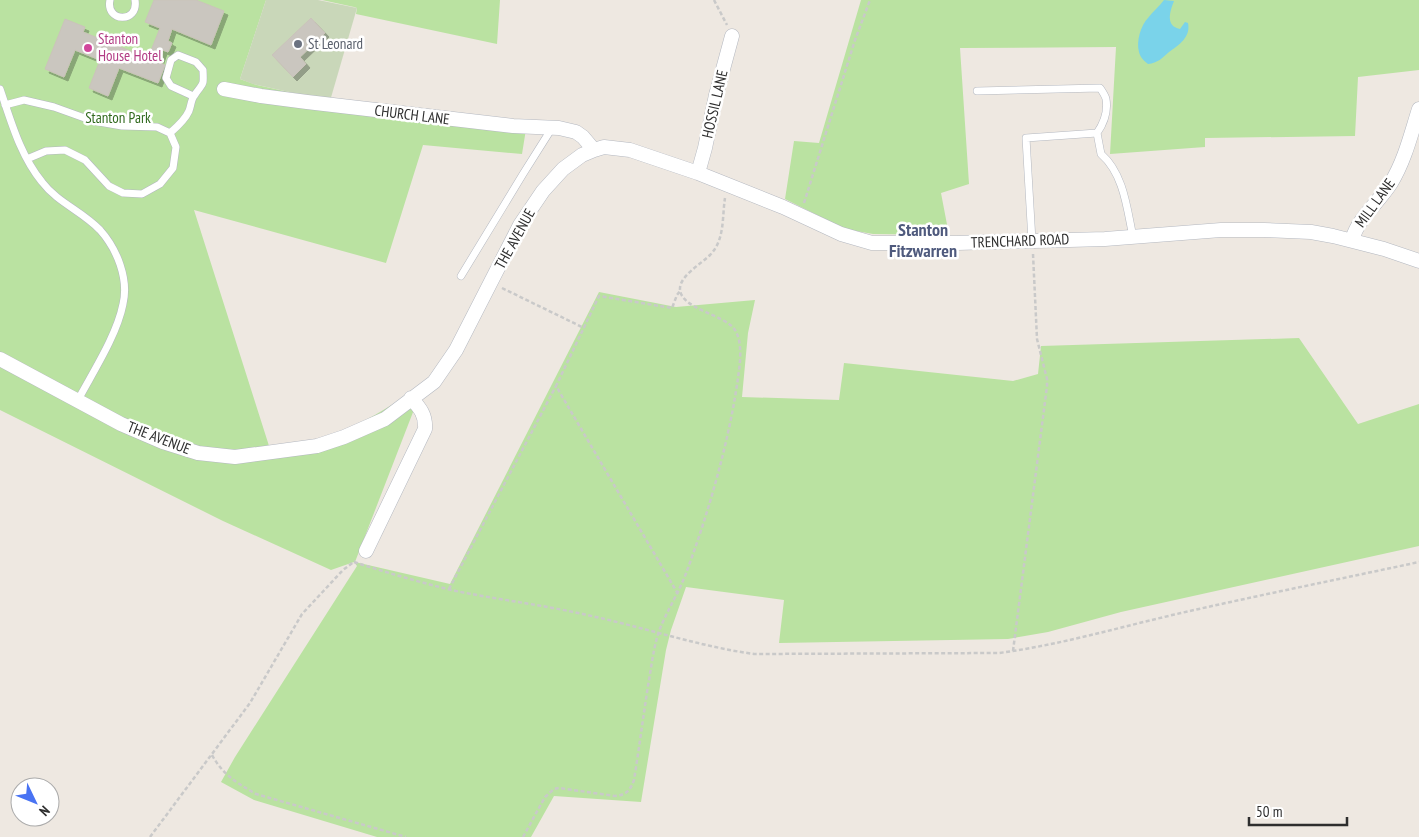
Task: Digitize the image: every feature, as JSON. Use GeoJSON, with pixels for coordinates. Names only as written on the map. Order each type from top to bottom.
{"type":"FeatureCollection","features":[{"type":"Feature","properties":{"kind":"street","name":"HOSSIL LANE"},"geometry":{"type":"LineString","coordinates":[[698,173],[732,36]]}},
{"type":"Feature","properties":{"kind":"street","name":"CHURCH LANE"},"geometry":{"type":"LineString","coordinates":[[224,89],[307,102],[513,126],[559,128],[576,132],[599,148]]}},
{"type":"Feature","properties":{"kind":"street","name":"MILL LANE"},"geometry":{"type":"LineString","coordinates":[[1352,240],[1359,224],[1384,194],[1396,174],[1404,156],[1419,109]]}},
{"type":"Feature","properties":{"kind":"street","name":"TRENCHARD ROAD"},"geometry":{"type":"LineString","coordinates":[[599,148],[630,150],[698,173],[728,184],[841,234],[872,243],[957,243],[1133,238],[1221,230],[1264,230],[1311,232],[1352,240],[1419,261]]}},
{"type":"Feature","properties":{"kind":"street","name":"THE AVENUE"},"geometry":{"type":"LineString","coordinates":[[0,359],[121,424],[163,442],[198,453],[235,457],[317,446],[344,437],[385,419],[434,382],[456,350],[520,225],[543,191],[563,169],[582,155],[599,148]]}},
{"type":"Feature","properties":{"kind":"street"},"geometry":{"type":"LineString","coordinates":[[366,551],[425,429],[424,415],[411,398]]}},
{"type":"Feature","properties":{"kind":"lane"},"geometry":{"type":"LineString","coordinates":[[110,0],[110,10],[116,16],[122,18],[129,16],[133,12],[134,0]]}},
{"type":"Feature","properties":{"kind":"lane"},"geometry":{"type":"LineString","coordinates":[[170,133],[183,121],[188,113],[193,96],[204,82],[203,70],[196,62],[178,55],[171,60],[166,78],[171,86],[193,96]]}},
{"type":"Feature","properties":{"kind":"lane"},"geometry":{"type":"LineString","coordinates":[[977,91],[1100,88],[1106,98],[1106,116],[1097,133],[1101,154],[1109,161],[1114,170],[1125,198],[1133,238]]}},
{"type":"Feature","properties":{"kind":"lane"},"geometry":{"type":"LineString","coordinates":[[0,89],[12,126],[27,159],[41,181],[52,195],[84,216],[100,231],[115,252],[124,277],[123,305],[118,321],[78,400]]}},
{"type":"Feature","properties":{"kind":"lane"},"geometry":{"type":"LineString","coordinates":[[5,105],[24,100],[54,107],[93,121],[122,126],[157,127],[170,133],[176,147],[173,168],[160,184],[142,194],[123,193],[109,186],[85,160],[65,150],[46,151],[27,159]]}},
{"type":"Feature","properties":{"kind":"lane"},"geometry":{"type":"LineString","coordinates":[[461,276],[552,128]]}},
{"type":"Feature","properties":{"kind":"lane"},"geometry":{"type":"LineString","coordinates":[[1032,241],[1026,138],[1097,133]]}},
{"type":"Feature","properties":{"kind":"path"},"geometry":{"type":"LineString","coordinates":[[714,0],[732,36]]}},
{"type":"Feature","properties":{"kind":"path"},"geometry":{"type":"LineString","coordinates":[[799,215],[855,40],[870,0]]}},
{"type":"Feature","properties":{"kind":"path"},"geometry":{"type":"LineString","coordinates":[[523,837],[545,797],[554,790],[559,788],[622,796],[631,788],[638,756],[654,650],[665,617],[678,594],[697,542],[720,465],[738,378],[740,352],[734,328],[687,302],[680,291],[682,280],[710,254],[720,239],[728,184]]}},
{"type":"Feature","properties":{"kind":"path"},"geometry":{"type":"LineString","coordinates":[[1013,651],[1048,379],[1036,330],[1032,241]]}},
{"type":"Feature","properties":{"kind":"path"},"geometry":{"type":"LineString","coordinates":[[491,283],[584,328]]}},
{"type":"Feature","properties":{"kind":"path"},"geometry":{"type":"LineString","coordinates":[[449,589],[556,386],[600,296],[672,308],[680,291]]}},
{"type":"Feature","properties":{"kind":"path"},"geometry":{"type":"LineString","coordinates":[[556,386],[678,594]]}},
{"type":"Feature","properties":{"kind":"path"},"geometry":{"type":"LineString","coordinates":[[150,837],[250,703],[302,614],[343,570],[366,551]]}},
{"type":"Feature","properties":{"kind":"path"},"geometry":{"type":"LineString","coordinates":[[354,562],[449,589],[587,614],[723,649],[754,654],[999,653],[1043,646],[1191,611],[1419,562]]}},
{"type":"Feature","properties":{"kind":"path"},"geometry":{"type":"LineString","coordinates":[[212,754],[219,767],[226,774],[235,782],[256,794],[406,837]]}},
{"type":"Feature","properties":{"kind":"green space","name":"Stanton Park"},"geometry":{"type":"Polygon","coordinates":[[[0,0],[266,0],[240,79],[257,85],[330,101],[527,123],[522,154],[423,145],[386,263],[194,210],[270,449],[306,442],[333,434],[367,419],[407,396],[415,407],[355,562],[450,584],[599,292],[676,307],[755,300],[748,333],[742,397],[839,400],[844,363],[1013,381],[1038,374],[1041,346],[1299,338],[1358,424],[1419,404],[1419,546],[1121,612],[1048,632],[1008,639],[779,643],[784,600],[686,587],[666,650],[641,802],[554,796],[531,837],[377,837],[254,800],[221,782],[357,566],[354,562],[331,570],[223,521],[0,410],[0,0]]]}},
{"type":"Feature","properties":{"kind":"green space"},"geometry":{"type":"Polygon","coordinates":[[[266,0],[318,0],[357,8],[330,101],[253,84],[240,79],[266,0]]]}},
{"type":"Feature","properties":{"kind":"green space"},"geometry":{"type":"Polygon","coordinates":[[[322,0],[500,0],[497,44],[356,14],[357,8],[322,0]]]}},
{"type":"Feature","properties":{"kind":"green space"},"geometry":{"type":"Polygon","coordinates":[[[861,0],[1419,0],[1419,70],[1358,77],[1355,136],[1205,138],[1205,147],[1110,154],[1116,47],[960,48],[969,184],[941,193],[949,235],[873,234],[845,229],[785,199],[794,141],[819,143],[861,0]]]}},
{"type":"Feature","properties":{"kind":"water"},"geometry":{"type":"Polygon","coordinates":[[[1164,0],[1174,1],[1170,13],[1172,25],[1180,29],[1185,22],[1188,23],[1188,32],[1180,43],[1162,58],[1155,63],[1148,64],[1140,56],[1138,43],[1140,34],[1145,21],[1164,0]]]}},
{"type":"Feature","properties":{"kind":"building","name":"Stanton House Hotel"},"geometry":{"type":"Polygon","coordinates":[[[154,0],[196,0],[224,11],[211,45],[172,29],[168,41],[172,43],[168,52],[163,50],[159,62],[165,65],[158,83],[119,68],[108,96],[89,88],[100,60],[75,50],[64,77],[45,69],[65,19],[85,27],[83,32],[148,58],[160,28],[145,22],[154,0]]]}},
{"type":"Feature","properties":{"kind":"building","name":"St Leonard"},"geometry":{"type":"Polygon","coordinates":[[[311,18],[325,33],[300,57],[306,64],[293,77],[272,55],[311,18]]]}},
{"type":"Feature","properties":{"kind":"place","name":"St Leonard"},"geometry":{"type":"Point","coordinates":[298,44]}},
{"type":"Feature","properties":{"kind":"place","name":"Stanton House Hotel"},"geometry":{"type":"Point","coordinates":[88,48]}},
{"type":"Feature","properties":{"kind":"district","name":"Stanton Fitzwarren"},"geometry":{"type":"Point","coordinates":[923,240]}}]}
